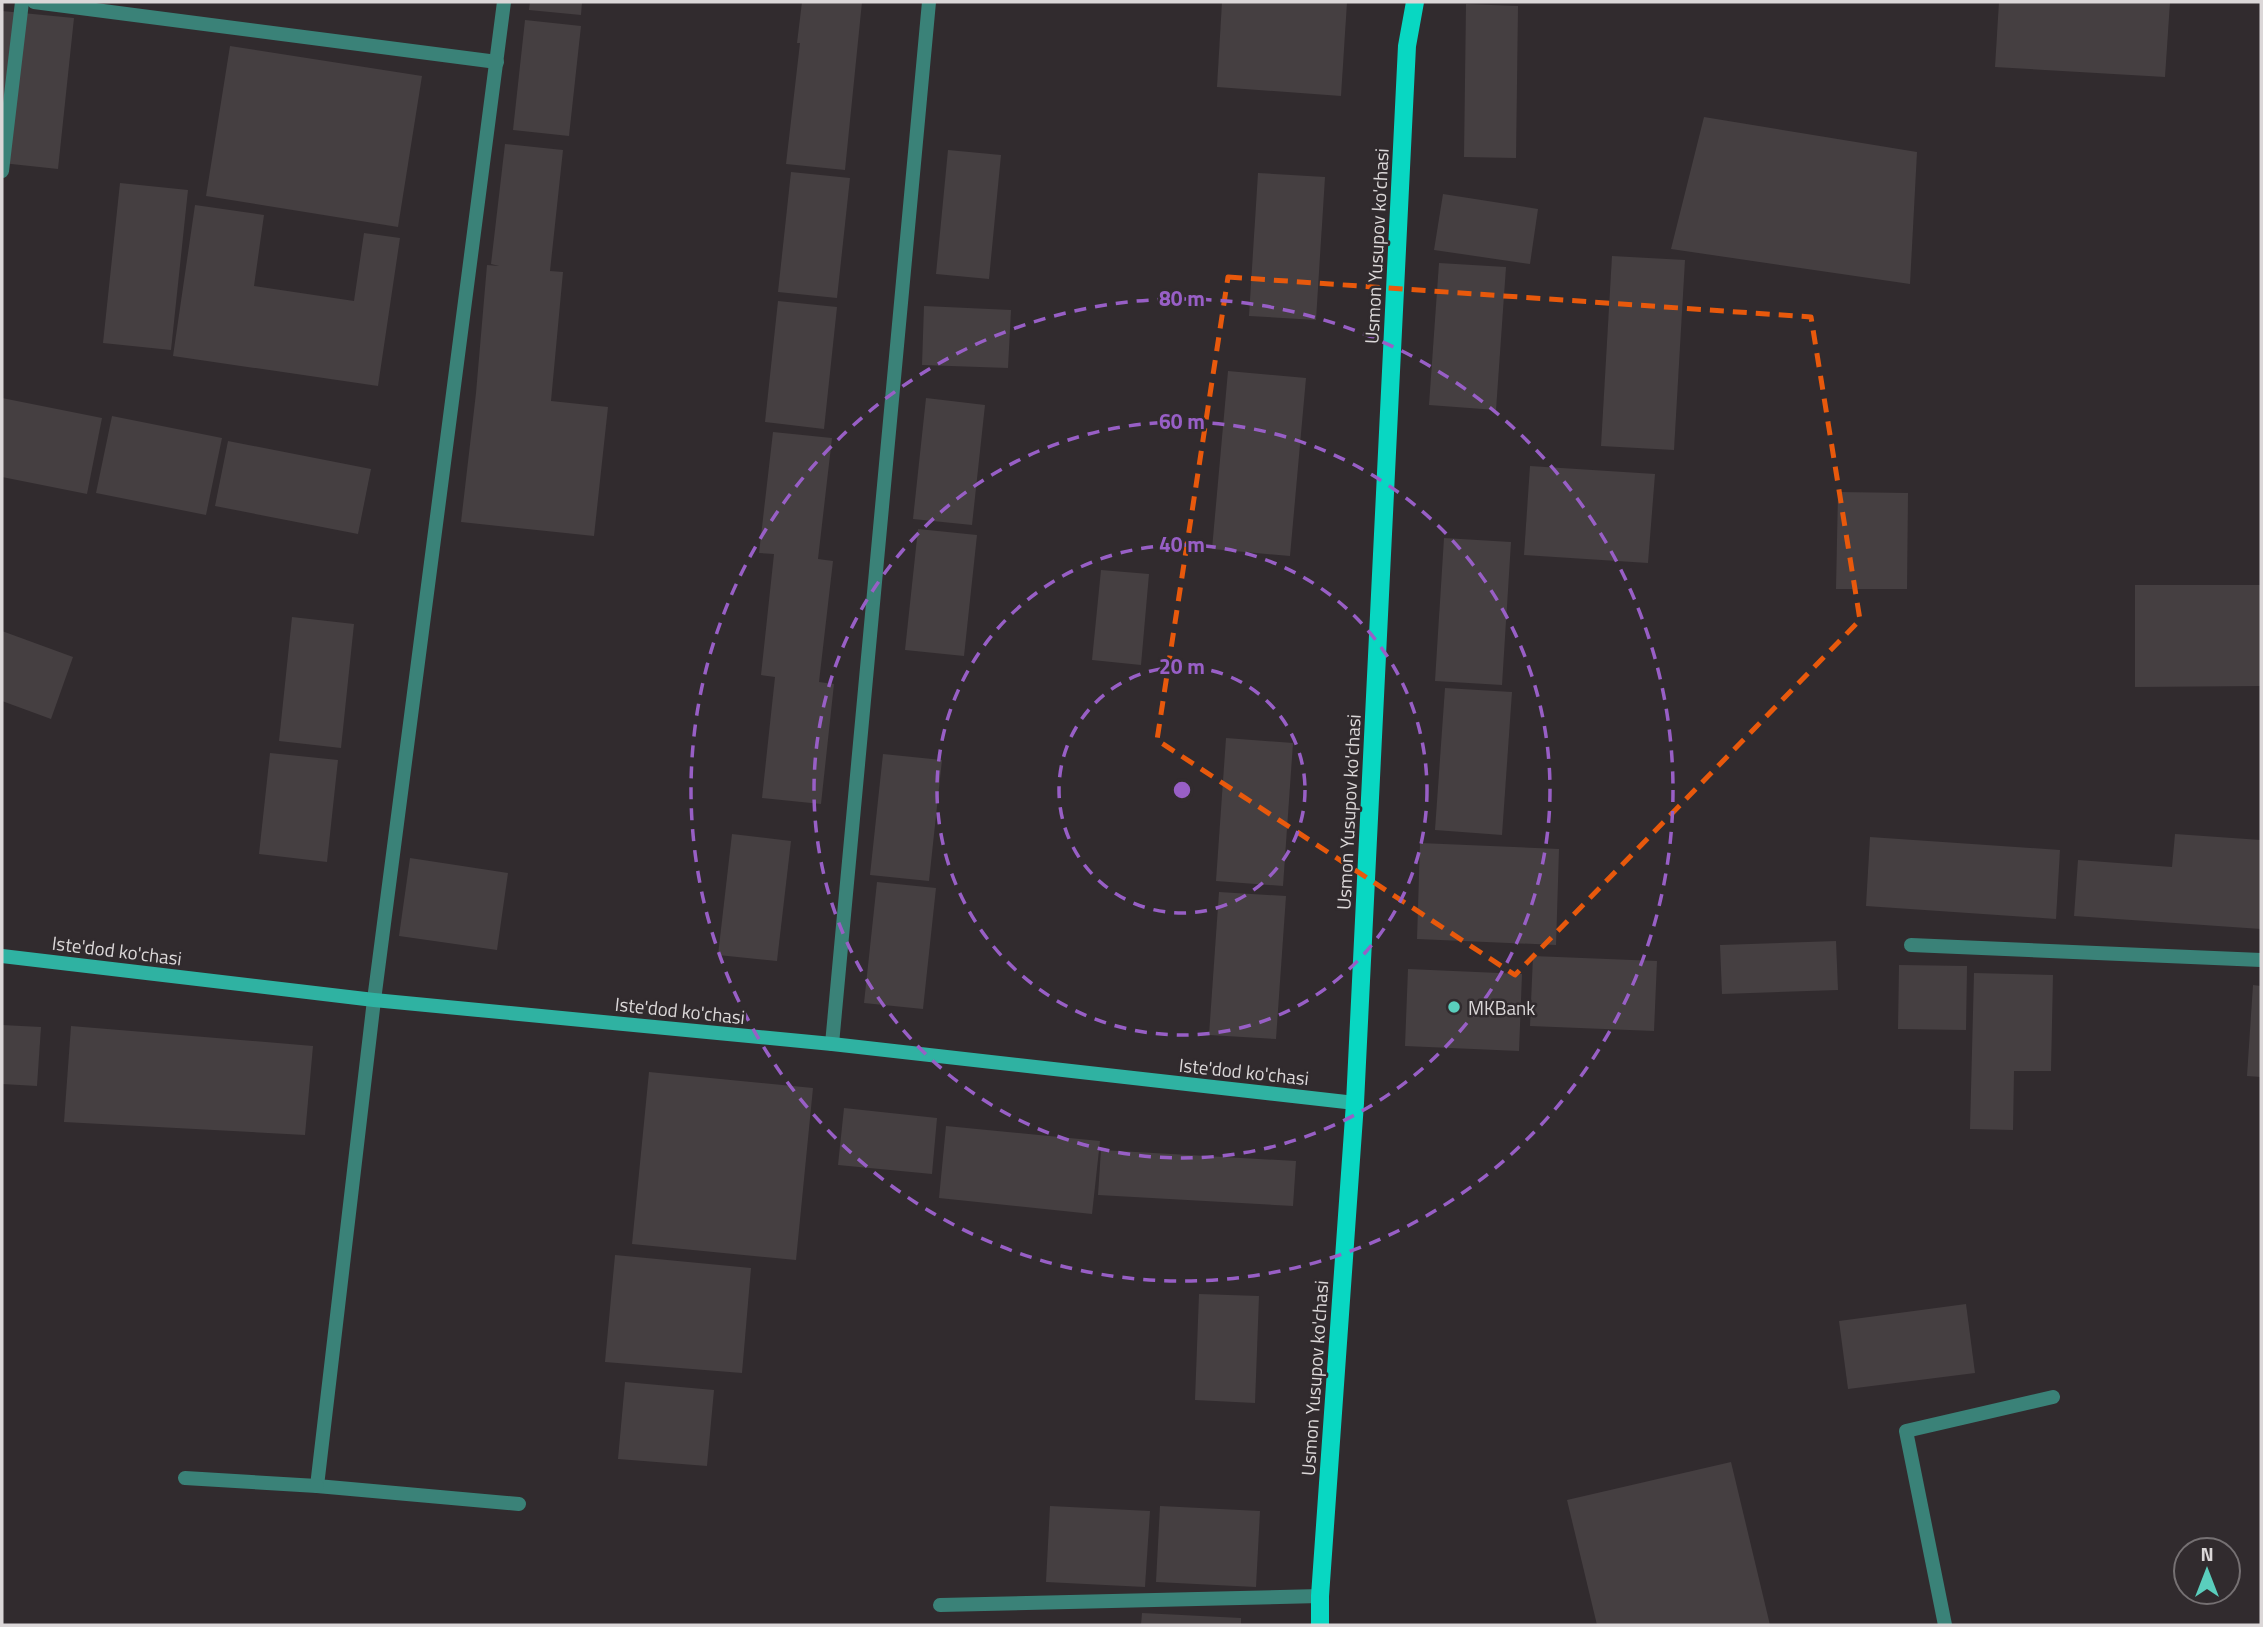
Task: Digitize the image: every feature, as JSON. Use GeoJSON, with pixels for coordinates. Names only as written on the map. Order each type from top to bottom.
{"type":"FeatureCollection","features":[{"type":"Feature","properties":{"kind":"main road","name":"Usmon Yusupov ko'chasi"},"geometry":{"type":"LineString","coordinates":[[1320,1625],[1354,1103],[1407,46],[1415,2]]}},
{"type":"Feature","properties":{"kind":"street"},"geometry":{"type":"LineString","coordinates":[[2,170],[22,2]]}},
{"type":"Feature","properties":{"kind":"street"},"geometry":{"type":"LineString","coordinates":[[34,2],[497,62]]}},
{"type":"Feature","properties":{"kind":"street"},"geometry":{"type":"LineString","coordinates":[[317,1486],[374,1000],[504,2]]}},
{"type":"Feature","properties":{"kind":"street"},"geometry":{"type":"LineString","coordinates":[[832,1044],[929,2]]}},
{"type":"Feature","properties":{"kind":"street"},"geometry":{"type":"LineString","coordinates":[[1911,946],[2261,960]]}},
{"type":"Feature","properties":{"kind":"street","name":"Iste'dod ko'chasi"},"geometry":{"type":"LineString","coordinates":[[2,956],[374,1000],[832,1044],[1354,1103]]}},
{"type":"Feature","properties":{"kind":"street"},"geometry":{"type":"LineString","coordinates":[[1945,1625],[1906,1431],[2053,1397]]}},
{"type":"Feature","properties":{"kind":"street"},"geometry":{"type":"LineString","coordinates":[[185,1478],[317,1486],[519,1504]]}},
{"type":"Feature","properties":{"kind":"street"},"geometry":{"type":"LineString","coordinates":[[940,1605],[1320,1596]]}},
{"type":"Feature","properties":{"kind":"highlighted area"},"geometry":{"type":"Polygon","coordinates":[[[1228,277],[1811,317],[1860,620],[1515,975],[1157,740],[1228,277]]]}},
{"type":"Feature","properties":{"kind":"building"},"geometry":{"type":"Polygon","coordinates":[[[530,2],[582,2],[581,15],[529,10],[530,2]]]}},
{"type":"Feature","properties":{"kind":"building"},"geometry":{"type":"Polygon","coordinates":[[[802,2],[862,2],[845,170],[786,164],[802,2]]]}},
{"type":"Feature","properties":{"kind":"building"},"geometry":{"type":"Polygon","coordinates":[[[1222,2],[1347,2],[1341,96],[1217,87],[1222,2]]]}},
{"type":"Feature","properties":{"kind":"building"},"geometry":{"type":"Polygon","coordinates":[[[1999,2],[2170,2],[2165,77],[1995,67],[1999,2]]]}},
{"type":"Feature","properties":{"kind":"building"},"geometry":{"type":"Polygon","coordinates":[[[1466,4],[1518,6],[1516,158],[1464,157],[1466,4]]]}},
{"type":"Feature","properties":{"kind":"building"},"geometry":{"type":"Polygon","coordinates":[[[2,11],[74,18],[58,169],[2,163],[2,11]]]}},
{"type":"Feature","properties":{"kind":"building"},"geometry":{"type":"Polygon","coordinates":[[[525,20],[581,26],[569,136],[513,130],[525,20]]]}},
{"type":"Feature","properties":{"kind":"building"},"geometry":{"type":"Polygon","coordinates":[[[230,46],[422,76],[398,227],[206,196],[230,46]]]}},
{"type":"Feature","properties":{"kind":"building"},"geometry":{"type":"Polygon","coordinates":[[[1704,117],[1917,152],[1910,284],[1671,249],[1704,117]]]}},
{"type":"Feature","properties":{"kind":"building"},"geometry":{"type":"Polygon","coordinates":[[[505,144],[563,150],[550,271],[563,272],[551,401],[608,407],[594,536],[461,522],[487,265],[499,266],[491,264],[505,144]]]}},
{"type":"Feature","properties":{"kind":"building"},"geometry":{"type":"Polygon","coordinates":[[[948,150],[1001,155],[989,279],[936,274],[948,150]]]}},
{"type":"Feature","properties":{"kind":"building"},"geometry":{"type":"Polygon","coordinates":[[[791,172],[850,178],[837,298],[778,292],[791,172]]]}},
{"type":"Feature","properties":{"kind":"building"},"geometry":{"type":"Polygon","coordinates":[[[1258,173],[1325,177],[1316,320],[1249,316],[1258,173]]]}},
{"type":"Feature","properties":{"kind":"building"},"geometry":{"type":"Polygon","coordinates":[[[120,183],[188,190],[171,350],[103,343],[120,183]]]}},
{"type":"Feature","properties":{"kind":"building"},"geometry":{"type":"Polygon","coordinates":[[[1443,194],[1538,209],[1530,264],[1434,250],[1443,194]]]}},
{"type":"Feature","properties":{"kind":"building"},"geometry":{"type":"Polygon","coordinates":[[[195,205],[264,215],[254,286],[354,301],[364,233],[400,238],[378,386],[173,356],[195,205]]]}},
{"type":"Feature","properties":{"kind":"building"},"geometry":{"type":"Polygon","coordinates":[[[1612,256],[1685,260],[1674,450],[1601,446],[1612,256]]]}},
{"type":"Feature","properties":{"kind":"building"},"geometry":{"type":"Polygon","coordinates":[[[1439,263],[1506,267],[1496,410],[1429,405],[1439,263]]]}},
{"type":"Feature","properties":{"kind":"building"},"geometry":{"type":"Polygon","coordinates":[[[778,301],[837,307],[824,429],[765,422],[778,301]]]}},
{"type":"Feature","properties":{"kind":"building"},"geometry":{"type":"Polygon","coordinates":[[[924,306],[1011,310],[1008,368],[922,365],[924,306]]]}},
{"type":"Feature","properties":{"kind":"building"},"geometry":{"type":"Polygon","coordinates":[[[1228,371],[1306,378],[1290,556],[1212,549],[1228,371]]]}},
{"type":"Feature","properties":{"kind":"building"},"geometry":{"type":"Polygon","coordinates":[[[2,398],[102,418],[87,494],[2,477],[2,398]]]}},
{"type":"Feature","properties":{"kind":"building"},"geometry":{"type":"Polygon","coordinates":[[[926,398],[985,405],[972,525],[913,519],[926,398]]]}},
{"type":"Feature","properties":{"kind":"building"},"geometry":{"type":"Polygon","coordinates":[[[112,416],[222,438],[206,515],[96,493],[112,416]]]}},
{"type":"Feature","properties":{"kind":"building"},"geometry":{"type":"Polygon","coordinates":[[[773,432],[832,438],[818,559],[833,561],[819,682],[834,684],[821,804],[762,798],[775,677],[761,675],[774,554],[759,553],[773,432]]]}},
{"type":"Feature","properties":{"kind":"building"},"geometry":{"type":"Polygon","coordinates":[[[228,441],[371,469],[358,534],[215,506],[228,441]]]}},
{"type":"Feature","properties":{"kind":"building"},"geometry":{"type":"Polygon","coordinates":[[[1530,466],[1655,474],[1648,563],[1524,555],[1530,466]]]}},
{"type":"Feature","properties":{"kind":"building"},"geometry":{"type":"Polygon","coordinates":[[[1838,492],[1908,493],[1907,589],[1836,589],[1838,492]]]}},
{"type":"Feature","properties":{"kind":"building"},"geometry":{"type":"Polygon","coordinates":[[[918,529],[977,535],[964,656],[905,650],[918,529]]]}},
{"type":"Feature","properties":{"kind":"building"},"geometry":{"type":"Polygon","coordinates":[[[1444,538],[1511,542],[1502,685],[1435,681],[1444,538]]]}},
{"type":"Feature","properties":{"kind":"building"},"geometry":{"type":"Polygon","coordinates":[[[1101,570],[1149,574],[1141,665],[1092,660],[1101,570]]]}},
{"type":"Feature","properties":{"kind":"building"},"geometry":{"type":"Polygon","coordinates":[[[2135,585],[2261,585],[2261,686],[2135,687],[2135,585]]]}},
{"type":"Feature","properties":{"kind":"building"},"geometry":{"type":"Polygon","coordinates":[[[292,617],[354,624],[341,748],[279,741],[292,617]]]}},
{"type":"Feature","properties":{"kind":"building"},"geometry":{"type":"Polygon","coordinates":[[[2,631],[73,657],[51,719],[2,701],[2,631]]]}},
{"type":"Feature","properties":{"kind":"building"},"geometry":{"type":"Polygon","coordinates":[[[1445,688],[1512,692],[1502,835],[1435,830],[1445,688]]]}},
{"type":"Feature","properties":{"kind":"building"},"geometry":{"type":"Polygon","coordinates":[[[1226,738],[1293,743],[1283,886],[1216,881],[1226,738]]]}},
{"type":"Feature","properties":{"kind":"building"},"geometry":{"type":"Polygon","coordinates":[[[270,753],[338,760],[327,862],[259,854],[270,753]]]}},
{"type":"Feature","properties":{"kind":"building"},"geometry":{"type":"Polygon","coordinates":[[[883,754],[942,760],[929,881],[870,875],[883,754]]]}},
{"type":"Feature","properties":{"kind":"building"},"geometry":{"type":"Polygon","coordinates":[[[732,834],[791,841],[777,961],[718,955],[732,834]]]}},
{"type":"Feature","properties":{"kind":"building"},"geometry":{"type":"Polygon","coordinates":[[[2175,834],[2261,840],[2261,929],[2074,916],[2078,860],[2172,867],[2175,834]]]}},
{"type":"Feature","properties":{"kind":"building"},"geometry":{"type":"Polygon","coordinates":[[[1870,837],[2060,850],[2056,919],[1866,906],[1870,837]]]}},
{"type":"Feature","properties":{"kind":"building"},"geometry":{"type":"Polygon","coordinates":[[[1420,843],[1559,849],[1556,945],[1417,939],[1420,843]]]}},
{"type":"Feature","properties":{"kind":"building"},"geometry":{"type":"Polygon","coordinates":[[[410,858],[508,873],[497,950],[399,936],[410,858]]]}},
{"type":"Feature","properties":{"kind":"building"},"geometry":{"type":"Polygon","coordinates":[[[877,882],[936,888],[923,1009],[864,1003],[877,882]]]}},
{"type":"Feature","properties":{"kind":"building"},"geometry":{"type":"Polygon","coordinates":[[[1219,892],[1286,896],[1276,1039],[1209,1035],[1219,892]]]}},
{"type":"Feature","properties":{"kind":"building"},"geometry":{"type":"Polygon","coordinates":[[[1836,941],[1838,990],[1722,994],[1720,945],[1836,941]]]}},
{"type":"Feature","properties":{"kind":"building"},"geometry":{"type":"Polygon","coordinates":[[[1533,956],[1657,961],[1654,1031],[1530,1026],[1533,956]]]}},
{"type":"Feature","properties":{"kind":"building"},"geometry":{"type":"Polygon","coordinates":[[[1899,965],[1967,966],[1966,1030],[1898,1029],[1899,965]]]}},
{"type":"Feature","properties":{"kind":"building"},"geometry":{"type":"Polygon","coordinates":[[[1408,969],[1522,974],[1519,1051],[1405,1046],[1408,969]]]}},
{"type":"Feature","properties":{"kind":"building"},"geometry":{"type":"Polygon","coordinates":[[[1974,973],[2053,975],[2051,1071],[2014,1071],[2013,1130],[1970,1129],[1974,973]]]}},
{"type":"Feature","properties":{"kind":"building"},"geometry":{"type":"Polygon","coordinates":[[[2253,985],[2261,986],[2261,1077],[2247,1076],[2253,985]]]}},
{"type":"Feature","properties":{"kind":"building"},"geometry":{"type":"Polygon","coordinates":[[[2,1025],[41,1027],[37,1086],[2,1084],[2,1025]]]}},
{"type":"Feature","properties":{"kind":"building"},"geometry":{"type":"Polygon","coordinates":[[[71,1026],[313,1046],[305,1135],[64,1122],[71,1026]]]}},
{"type":"Feature","properties":{"kind":"building"},"geometry":{"type":"Polygon","coordinates":[[[649,1072],[813,1088],[796,1260],[632,1244],[649,1072]]]}},
{"type":"Feature","properties":{"kind":"building"},"geometry":{"type":"Polygon","coordinates":[[[844,1108],[937,1118],[932,1174],[838,1165],[844,1108]]]}},
{"type":"Feature","properties":{"kind":"building"},"geometry":{"type":"Polygon","coordinates":[[[946,1126],[1100,1141],[1092,1214],[939,1198],[946,1126]]]}},
{"type":"Feature","properties":{"kind":"building"},"geometry":{"type":"Polygon","coordinates":[[[1101,1150],[1296,1161],[1293,1206],[1098,1195],[1101,1150]]]}},
{"type":"Feature","properties":{"kind":"building"},"geometry":{"type":"Polygon","coordinates":[[[615,1255],[751,1268],[742,1373],[605,1362],[615,1255]]]}},
{"type":"Feature","properties":{"kind":"building"},"geometry":{"type":"Polygon","coordinates":[[[1199,1294],[1259,1296],[1255,1403],[1195,1400],[1199,1294]]]}},
{"type":"Feature","properties":{"kind":"building"},"geometry":{"type":"Polygon","coordinates":[[[1966,1304],[1975,1373],[1848,1389],[1839,1321],[1966,1304]]]}},
{"type":"Feature","properties":{"kind":"building"},"geometry":{"type":"Polygon","coordinates":[[[625,1382],[714,1390],[707,1466],[618,1459],[625,1382]]]}},
{"type":"Feature","properties":{"kind":"building"},"geometry":{"type":"Polygon","coordinates":[[[1731,1462],[1770,1625],[1597,1625],[1567,1500],[1731,1462]]]}},
{"type":"Feature","properties":{"kind":"building"},"geometry":{"type":"Polygon","coordinates":[[[1050,1506],[1150,1511],[1145,1587],[1046,1582],[1050,1506]]]}},
{"type":"Feature","properties":{"kind":"building"},"geometry":{"type":"Polygon","coordinates":[[[1160,1506],[1260,1511],[1256,1587],[1156,1582],[1160,1506]]]}},
{"type":"Feature","properties":{"kind":"building"},"geometry":{"type":"Polygon","coordinates":[[[1142,1613],[1241,1618],[1241,1625],[1141,1625],[1142,1613]]]}},
{"type":"Feature","properties":{"kind":"place","name":"MKBank"},"geometry":{"type":"Point","coordinates":[1454,1007]}}]}
